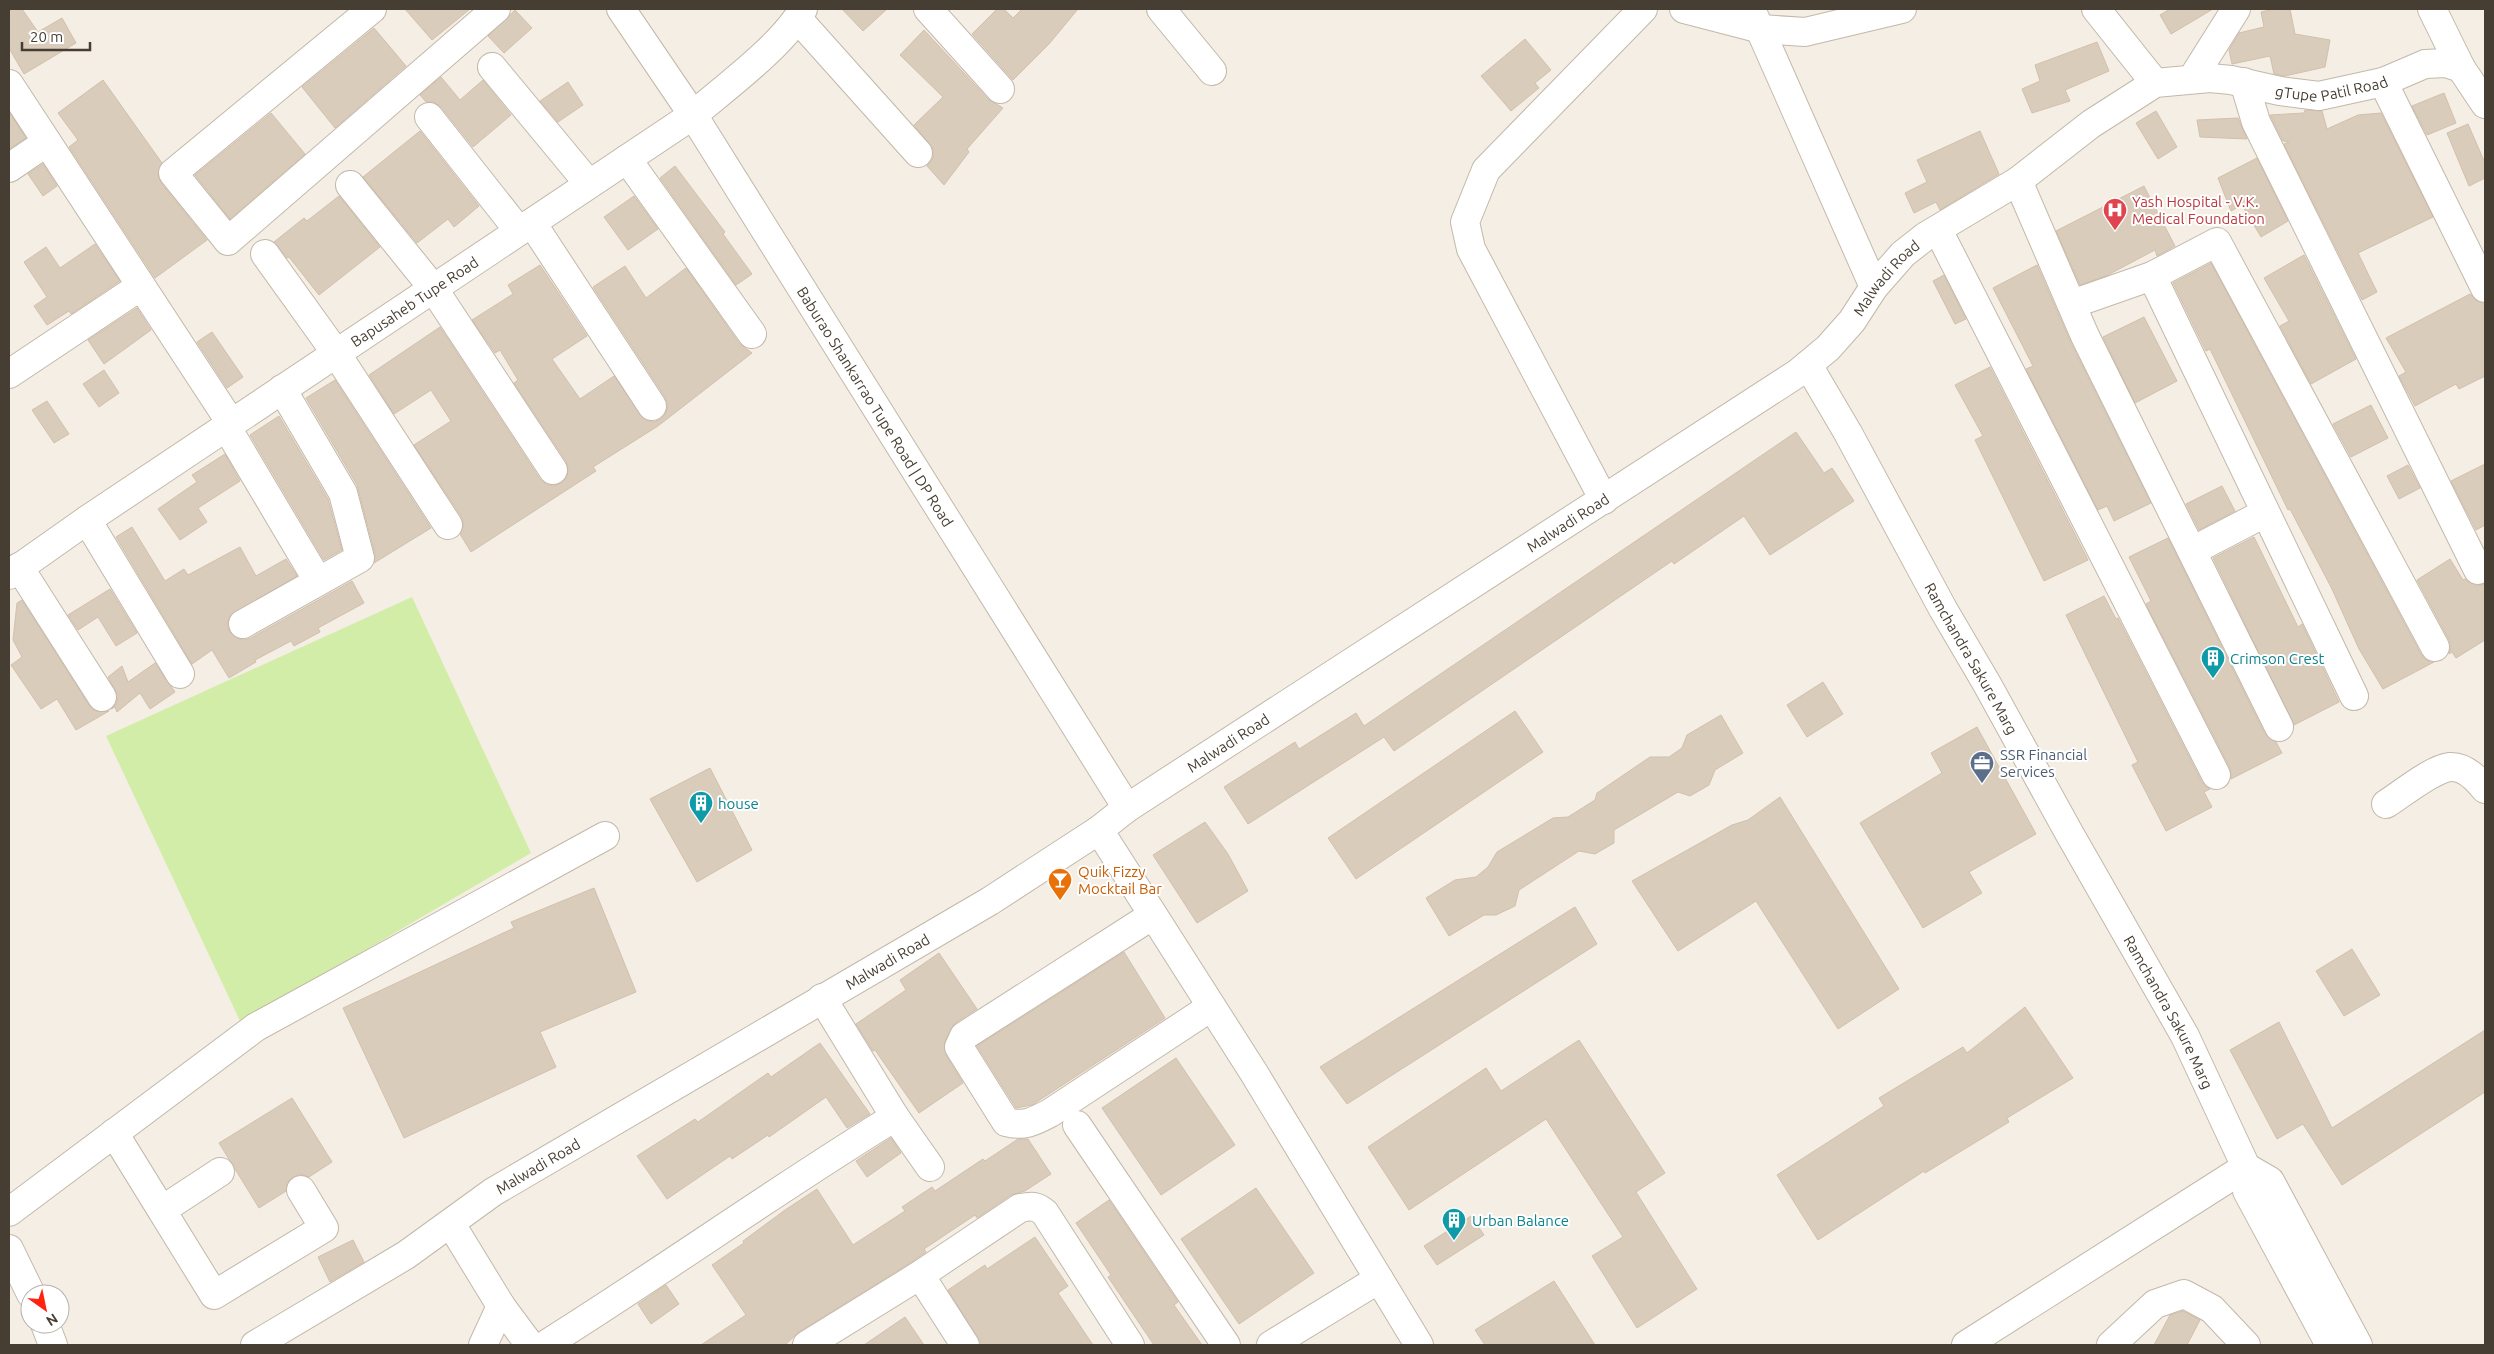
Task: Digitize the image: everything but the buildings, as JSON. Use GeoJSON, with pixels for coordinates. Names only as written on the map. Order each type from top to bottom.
{"type":"FeatureCollection","features":[{"type":"Feature","properties":{"kind":"street"},"geometry":{"type":"LineString","coordinates":[[372,9],[172,173],[228,241],[496,9]]}},
{"type":"Feature","properties":{"kind":"street","name":"Baburao Shankarrao Tupe Road | DP Road"},"geometry":{"type":"LineString","coordinates":[[621,9],[693,115],[1127,808]]}},
{"type":"Feature","properties":{"kind":"street"},"geometry":{"type":"LineString","coordinates":[[928,9],[1000,89]]}},
{"type":"Feature","properties":{"kind":"street"},"geometry":{"type":"LineString","coordinates":[[1161,9],[1212,71]]}},
{"type":"Feature","properties":{"kind":"street"},"geometry":{"type":"LineString","coordinates":[[1604,500],[1471,248],[1465,222],[1486,170],[1643,9]]}},
{"type":"Feature","properties":{"kind":"street"},"geometry":{"type":"LineString","coordinates":[[1684,9],[1756,19],[1805,32],[1902,9]]}},
{"type":"Feature","properties":{"kind":"street"},"geometry":{"type":"LineString","coordinates":[[2096,9],[2154,82]]}},
{"type":"Feature","properties":{"kind":"street"},"geometry":{"type":"LineString","coordinates":[[2192,79],[2236,9]]}},
{"type":"Feature","properties":{"kind":"street"},"geometry":{"type":"LineString","coordinates":[[2432,9],[2461,68],[2485,104]]}},
{"type":"Feature","properties":{"kind":"street"},"geometry":{"type":"LineString","coordinates":[[800,14],[918,153]]}},
{"type":"Feature","properties":{"kind":"street","name":"Bapusaheb Tupe Road"},"geometry":{"type":"LineString","coordinates":[[14,571],[86,520],[693,115],[754,63],[800,14]]}},
{"type":"Feature","properties":{"kind":"street"},"geometry":{"type":"LineString","coordinates":[[1756,19],[1874,287]]}},
{"type":"Feature","properties":{"kind":"street","name":"gTupe Patil Road"},"geometry":{"type":"LineString","coordinates":[[2154,82],[2192,79],[2244,82],[2280,91],[2319,96],[2383,82],[2425,64],[2446,63],[2461,68]]}},
{"type":"Feature","properties":{"kind":"street"},"geometry":{"type":"LineString","coordinates":[[492,66],[589,184]]}},
{"type":"Feature","properties":{"kind":"street","name":"Malwadi Road"},"geometry":{"type":"LineString","coordinates":[[255,1345],[289,1337],[494,1192],[990,901],[1099,830],[1127,808],[1604,500],[1808,365],[1828,348],[1852,321],[1874,287],[1903,254],[1938,230],[2018,181],[2091,124],[2154,82]]}},
{"type":"Feature","properties":{"kind":"street"},"geometry":{"type":"LineString","coordinates":[[2244,82],[2256,122],[2475,536],[2478,570]]}},
{"type":"Feature","properties":{"kind":"street"},"geometry":{"type":"LineString","coordinates":[[2383,82],[2485,288]]}},
{"type":"Feature","properties":{"kind":"street"},"geometry":{"type":"LineString","coordinates":[[9,84],[141,286],[228,425],[318,581]]}},
{"type":"Feature","properties":{"kind":"street"},"geometry":{"type":"LineString","coordinates":[[429,117],[526,227],[652,406]]}},
{"type":"Feature","properties":{"kind":"street"},"geometry":{"type":"LineString","coordinates":[[9,168],[47,142]]}},
{"type":"Feature","properties":{"kind":"street"},"geometry":{"type":"LineString","coordinates":[[627,160],[752,334]]}},
{"type":"Feature","properties":{"kind":"street"},"geometry":{"type":"LineString","coordinates":[[2018,181],[2085,336],[2279,727]]}},
{"type":"Feature","properties":{"kind":"street"},"geometry":{"type":"LineString","coordinates":[[350,185],[433,288],[553,470]]}},
{"type":"Feature","properties":{"kind":"street"},"geometry":{"type":"LineString","coordinates":[[1938,230],[2216,775]]}},
{"type":"Feature","properties":{"kind":"street"},"geometry":{"type":"LineString","coordinates":[[2072,304],[2152,276],[2217,242],[2435,647]]}},
{"type":"Feature","properties":{"kind":"street"},"geometry":{"type":"LineString","coordinates":[[265,254],[336,354],[448,525]]}},
{"type":"Feature","properties":{"kind":"street"},"geometry":{"type":"LineString","coordinates":[[2152,276],[2354,696]]}},
{"type":"Feature","properties":{"kind":"street"},"geometry":{"type":"LineString","coordinates":[[9,374],[141,286]]}},
{"type":"Feature","properties":{"kind":"street","name":"Ramchandra Sakure Marg"},"geometry":{"type":"LineString","coordinates":[[1808,365],[1848,433],[1942,610],[1987,684],[2072,840],[2185,1036],[2246,1167],[2247,1191],[2358,1345]]}},
{"type":"Feature","properties":{"kind":"street"},"geometry":{"type":"LineString","coordinates":[[243,624],[360,558],[344,493],[282,389]]}},
{"type":"Feature","properties":{"kind":"street"},"geometry":{"type":"LineString","coordinates":[[2192,551],[2266,513]]}},
{"type":"Feature","properties":{"kind":"street"},"geometry":{"type":"LineString","coordinates":[[86,520],[180,674]]}},
{"type":"Feature","properties":{"kind":"street"},"geometry":{"type":"LineString","coordinates":[[14,571],[102,697]]}},
{"type":"Feature","properties":{"kind":"street"},"geometry":{"type":"LineString","coordinates":[[2386,804],[2439,771],[2451,767],[2464,770],[2477,779],[2485,789]]}},
{"type":"Feature","properties":{"kind":"street"},"geometry":{"type":"LineString","coordinates":[[1099,830],[1254,1073],[1419,1345]]}},
{"type":"Feature","properties":{"kind":"street"},"geometry":{"type":"LineString","coordinates":[[9,1212],[256,1027],[605,836]]}},
{"type":"Feature","properties":{"kind":"street"},"geometry":{"type":"LineString","coordinates":[[1153,915],[964,1036],[959,1047],[988,1094],[1006,1122],[1016,1125],[1030,1123],[1050,1113],[1211,1006]]}},
{"type":"Feature","properties":{"kind":"street"},"geometry":{"type":"LineString","coordinates":[[822,998],[895,1117],[930,1167]]}},
{"type":"Feature","properties":{"kind":"street"},"geometry":{"type":"LineString","coordinates":[[545,1345],[895,1117]]}},
{"type":"Feature","properties":{"kind":"street"},"geometry":{"type":"LineString","coordinates":[[1077,1125],[1226,1345]]}},
{"type":"Feature","properties":{"kind":"street"},"geometry":{"type":"LineString","coordinates":[[114,1133],[214,1294],[324,1228],[301,1190]]}},
{"type":"Feature","properties":{"kind":"street"},"geometry":{"type":"LineString","coordinates":[[1966,1345],[2246,1167]]}},
{"type":"Feature","properties":{"kind":"street"},"geometry":{"type":"LineString","coordinates":[[162,1210],[220,1172]]}},
{"type":"Feature","properties":{"kind":"street"},"geometry":{"type":"LineString","coordinates":[[807,1345],[920,1275],[1020,1208],[1031,1206],[1038,1207],[1045,1213],[1130,1345]]}},
{"type":"Feature","properties":{"kind":"street"},"geometry":{"type":"LineString","coordinates":[[451,1224],[501,1306],[530,1345]]}},
{"type":"Feature","properties":{"kind":"street"},"geometry":{"type":"LineString","coordinates":[[9,1249],[26,1284]]}},
{"type":"Feature","properties":{"kind":"street"},"geometry":{"type":"LineString","coordinates":[[920,1275],[965,1345]]}},
{"type":"Feature","properties":{"kind":"street"},"geometry":{"type":"LineString","coordinates":[[1272,1345],[1379,1279]]}},
{"type":"Feature","properties":{"kind":"street","name":"Ramchandra Sakure Marg"},"geometry":{"type":"LineString","coordinates":[[2313,1284],[2330,1345]]}},
{"type":"Feature","properties":{"kind":"street"},"geometry":{"type":"LineString","coordinates":[[2111,1345],[2155,1304],[2184,1294],[2212,1309],[2246,1345]]}},
{"type":"Feature","properties":{"kind":"street"},"geometry":{"type":"LineString","coordinates":[[483,1345],[501,1306]]}},
{"type":"Feature","properties":{"kind":"green space"},"geometry":{"type":"Polygon","coordinates":[[[412,597],[531,853],[241,1023],[106,736],[412,597]]]}},
{"type":"Feature","properties":{"kind":"place","name":"Yash Hospital - V.K. Medical Foundation"},"geometry":{"type":"Point","coordinates":[2115,231]}},
{"type":"Feature","properties":{"kind":"place","name":"Crimson Crest"},"geometry":{"type":"Point","coordinates":[2213,679]}},
{"type":"Feature","properties":{"kind":"place","name":"SSR Financial Services"},"geometry":{"type":"Point","coordinates":[1982,784]}},
{"type":"Feature","properties":{"kind":"place","name":"house"},"geometry":{"type":"Point","coordinates":[701,824]}},
{"type":"Feature","properties":{"kind":"place","name":"Quik Fizzy Mocktail Bar"},"geometry":{"type":"Point","coordinates":[1060,901]}},
{"type":"Feature","properties":{"kind":"place","name":"Urban Balance"},"geometry":{"type":"Point","coordinates":[1454,1241]}}]}
